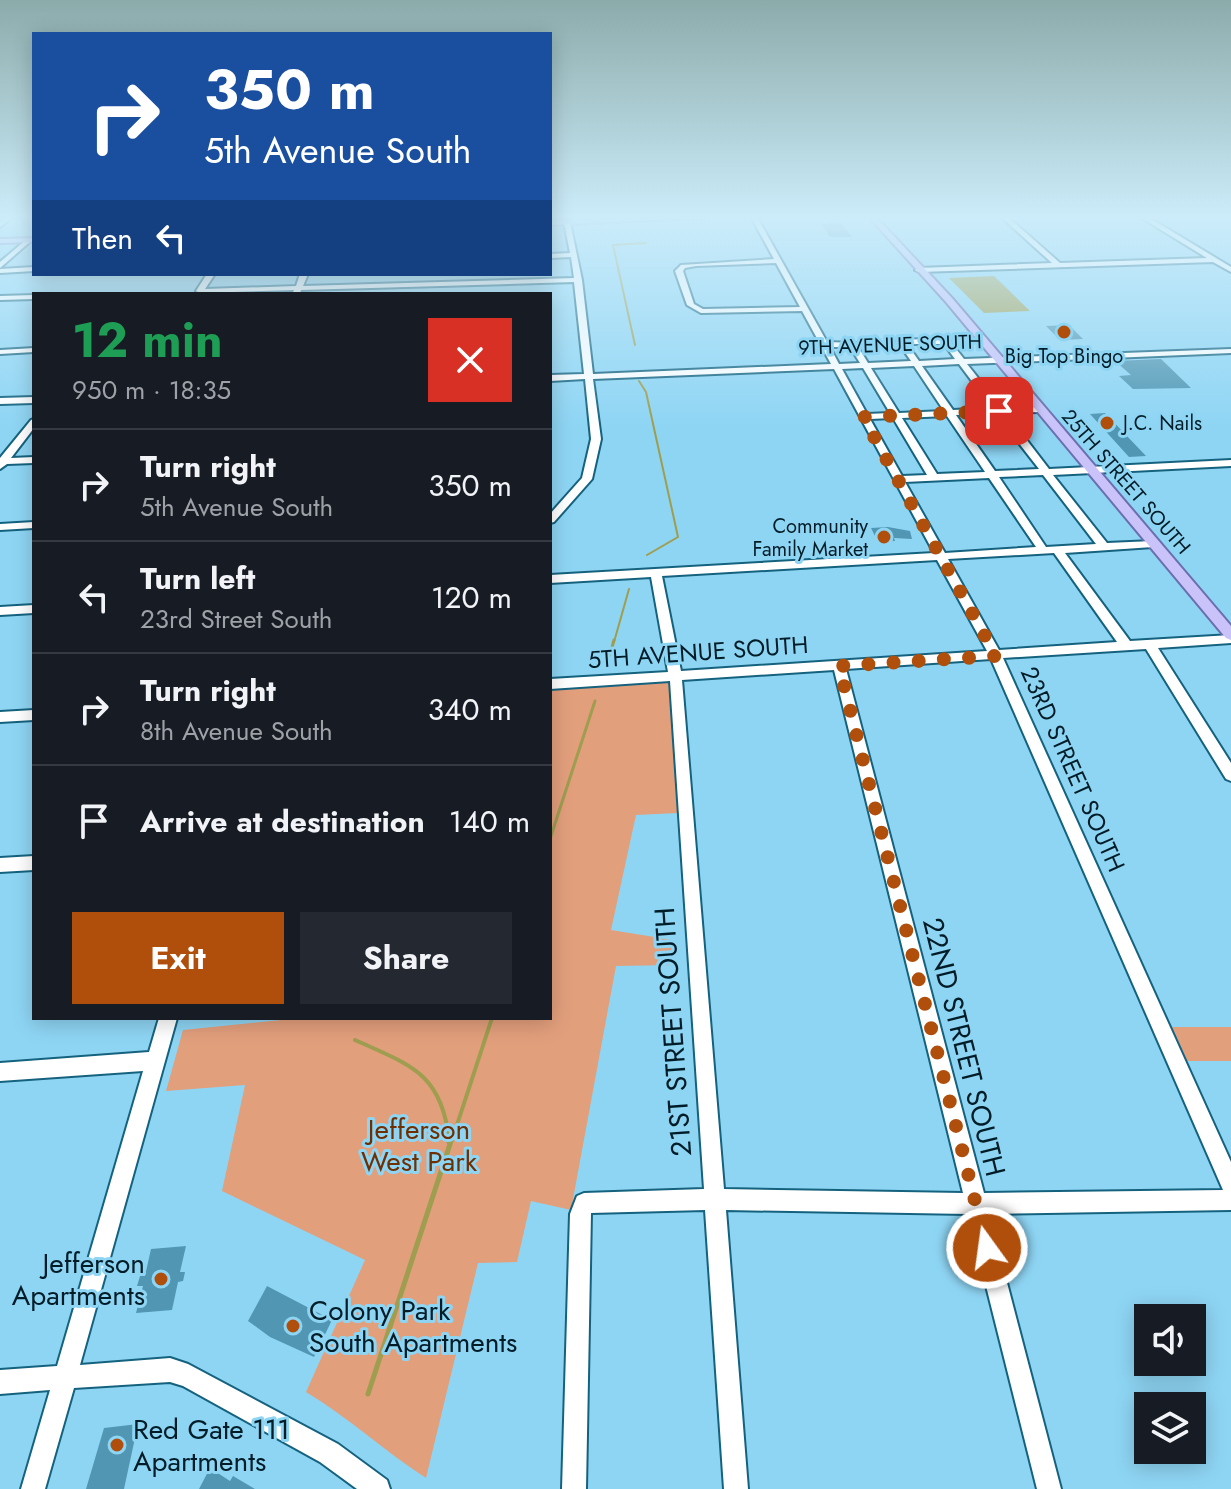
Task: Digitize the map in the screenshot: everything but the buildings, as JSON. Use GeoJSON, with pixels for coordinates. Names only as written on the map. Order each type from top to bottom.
{"type":"FeatureCollection","features":[{"type":"Feature","properties":{"kind":"main road","name":"25TH STREET SOUTH"},"geometry":{"type":"LineString","coordinates":[[933,286],[1231,637]]}},
{"type":"Feature","properties":{"kind":"street"},"geometry":{"type":"LineString","coordinates":[[203,286],[200,291],[297,292],[439,290],[474,286]]}},
{"type":"Feature","properties":{"kind":"street"},"geometry":{"type":"LineString","coordinates":[[552,518],[587,479],[596,439],[579,286]]}},
{"type":"Feature","properties":{"kind":"street"},"geometry":{"type":"LineString","coordinates":[[684,286],[691,305],[696,309],[714,312],[804,309]]}},
{"type":"Feature","properties":{"kind":"street","name":"23RD STREET SOUTH"},"geometry":{"type":"LineString","coordinates":[[790,286],[996,656],[1231,1185]]}},
{"type":"Feature","properties":{"kind":"street"},"geometry":{"type":"LineString","coordinates":[[0,298],[32,297]]}},
{"type":"Feature","properties":{"kind":"street"},"geometry":{"type":"LineString","coordinates":[[1043,550],[912,362],[901,341],[942,340],[1104,547]]}},
{"type":"Feature","properties":{"kind":"street"},"geometry":{"type":"LineString","coordinates":[[823,344],[853,345],[934,477]]}},
{"type":"Feature","properties":{"kind":"street"},"geometry":{"type":"LineString","coordinates":[[0,352],[32,350]]}},
{"type":"Feature","properties":{"kind":"street","name":"9TH AVENUE SOUTH"},"geometry":{"type":"LineString","coordinates":[[552,378],[1231,351]]}},
{"type":"Feature","properties":{"kind":"street"},"geometry":{"type":"LineString","coordinates":[[0,401],[32,400]]}},
{"type":"Feature","properties":{"kind":"street"},"geometry":{"type":"LineString","coordinates":[[863,417],[1038,409]]}},
{"type":"Feature","properties":{"kind":"street"},"geometry":{"type":"LineString","coordinates":[[1,463],[32,424]]}},
{"type":"Feature","properties":{"kind":"street"},"geometry":{"type":"LineString","coordinates":[[1,463],[32,460]]}},
{"type":"Feature","properties":{"kind":"street"},"geometry":{"type":"LineString","coordinates":[[898,479],[1231,463]]}},
{"type":"Feature","properties":{"kind":"street"},"geometry":{"type":"LineString","coordinates":[[0,527],[32,525]]}},
{"type":"Feature","properties":{"kind":"street"},"geometry":{"type":"LineString","coordinates":[[552,579],[1153,544]]}},
{"type":"Feature","properties":{"kind":"street"},"geometry":{"type":"LineString","coordinates":[[1057,550],[1127,647]]}},
{"type":"Feature","properties":{"kind":"street","name":"21ST STREET SOUTH"},"geometry":{"type":"LineString","coordinates":[[656,573],[674,676],[736,1489]]}},
{"type":"Feature","properties":{"kind":"street"},"geometry":{"type":"LineString","coordinates":[[0,611],[32,609]]}},
{"type":"Feature","properties":{"kind":"street","name":"5TH AVENUE SOUTH"},"geometry":{"type":"LineString","coordinates":[[552,684],[1127,647],[1231,637]]}},
{"type":"Feature","properties":{"kind":"street"},"geometry":{"type":"LineString","coordinates":[[1150,645],[1231,775]]}},
{"type":"Feature","properties":{"kind":"street","name":"22ND STREET SOUTH"},"geometry":{"type":"LineString","coordinates":[[839,666],[1049,1489]]}},
{"type":"Feature","properties":{"kind":"street"},"geometry":{"type":"LineString","coordinates":[[0,717],[32,715]]}},
{"type":"Feature","properties":{"kind":"street"},"geometry":{"type":"LineString","coordinates":[[0,865],[32,863]]}},
{"type":"Feature","properties":{"kind":"street"},"geometry":{"type":"LineString","coordinates":[[33,1489],[167,1020]]}},
{"type":"Feature","properties":{"kind":"street"},"geometry":{"type":"LineString","coordinates":[[0,1072],[157,1061]]}},
{"type":"Feature","properties":{"kind":"street"},"geometry":{"type":"LineString","coordinates":[[574,1489],[580,1214],[584,1203],[712,1199],[976,1203],[1231,1200]]}},
{"type":"Feature","properties":{"kind":"street"},"geometry":{"type":"LineString","coordinates":[[0,1382],[158,1369],[188,1376],[329,1453],[378,1489]]}},
{"type":"Feature","properties":{"kind":"green space","name":"Jefferson West Park"},"geometry":{"type":"Polygon","coordinates":[[[670,681],[678,813],[636,815],[611,930],[673,940],[674,965],[616,966],[571,1210],[531,1201],[517,1262],[478,1263],[426,1478],[306,1392],[365,1260],[222,1191],[245,1085],[166,1091],[183,1030],[281,1020],[552,1020],[552,689],[670,681]]]}},
{"type":"Feature","properties":{"kind":"green space"},"geometry":{"type":"Polygon","coordinates":[[[1172,1027],[1231,1027],[1231,1061],[1187,1061],[1172,1027]]]}},
{"type":"Feature","properties":{"kind":"shaded area"},"geometry":{"type":"Polygon","coordinates":[[[957,286],[1005,286],[1030,311],[984,313],[957,286]]]}},
{"type":"Feature","properties":{"kind":"waterway"},"geometry":{"type":"LineString","coordinates":[[622,286],[635,345]]}},
{"type":"Feature","properties":{"kind":"waterway"},"geometry":{"type":"LineString","coordinates":[[639,381],[646,392],[678,537],[647,555]]}},
{"type":"Feature","properties":{"kind":"waterway"},"geometry":{"type":"LineString","coordinates":[[614,642],[629,589]]}},
{"type":"Feature","properties":{"kind":"waterway"},"geometry":{"type":"LineString","coordinates":[[610,655],[614,640]]}},
{"type":"Feature","properties":{"kind":"waterway"},"geometry":{"type":"LineString","coordinates":[[552,833],[595,701]]}},
{"type":"Feature","properties":{"kind":"waterway"},"geometry":{"type":"LineString","coordinates":[[452,1140],[491,1020]]}},
{"type":"Feature","properties":{"kind":"waterway"},"geometry":{"type":"LineString","coordinates":[[355,1040],[420,1074],[439,1100],[449,1140]]}},
{"type":"Feature","properties":{"kind":"waterway"},"geometry":{"type":"LineString","coordinates":[[368,1394],[452,1138]]}},
{"type":"Feature","properties":{"kind":"place","name":"Big Top Bingo"},"geometry":{"type":"Point","coordinates":[1064,332]}},
{"type":"Feature","properties":{"kind":"place","name":"J.C. Nails"},"geometry":{"type":"Point","coordinates":[1107,423]}},
{"type":"Feature","properties":{"kind":"place","name":"Community Family Market"},"geometry":{"type":"Point","coordinates":[884,537]}},
{"type":"Feature","properties":{"kind":"place","name":"Jefferson Apartments"},"geometry":{"type":"Point","coordinates":[161,1279]}},
{"type":"Feature","properties":{"kind":"place","name":"Colony Park South Apartments"},"geometry":{"type":"Point","coordinates":[293,1326]}},
{"type":"Feature","properties":{"kind":"place","name":"Red Gate 111 Apartments"},"geometry":{"type":"Point","coordinates":[117,1445]}},
{"type":"Feature","properties":{"kind":"route"},"geometry":{"type":"LineString","coordinates":[[987,1248],[839,666],[996,656],[863,417],[999,411]]}}]}
